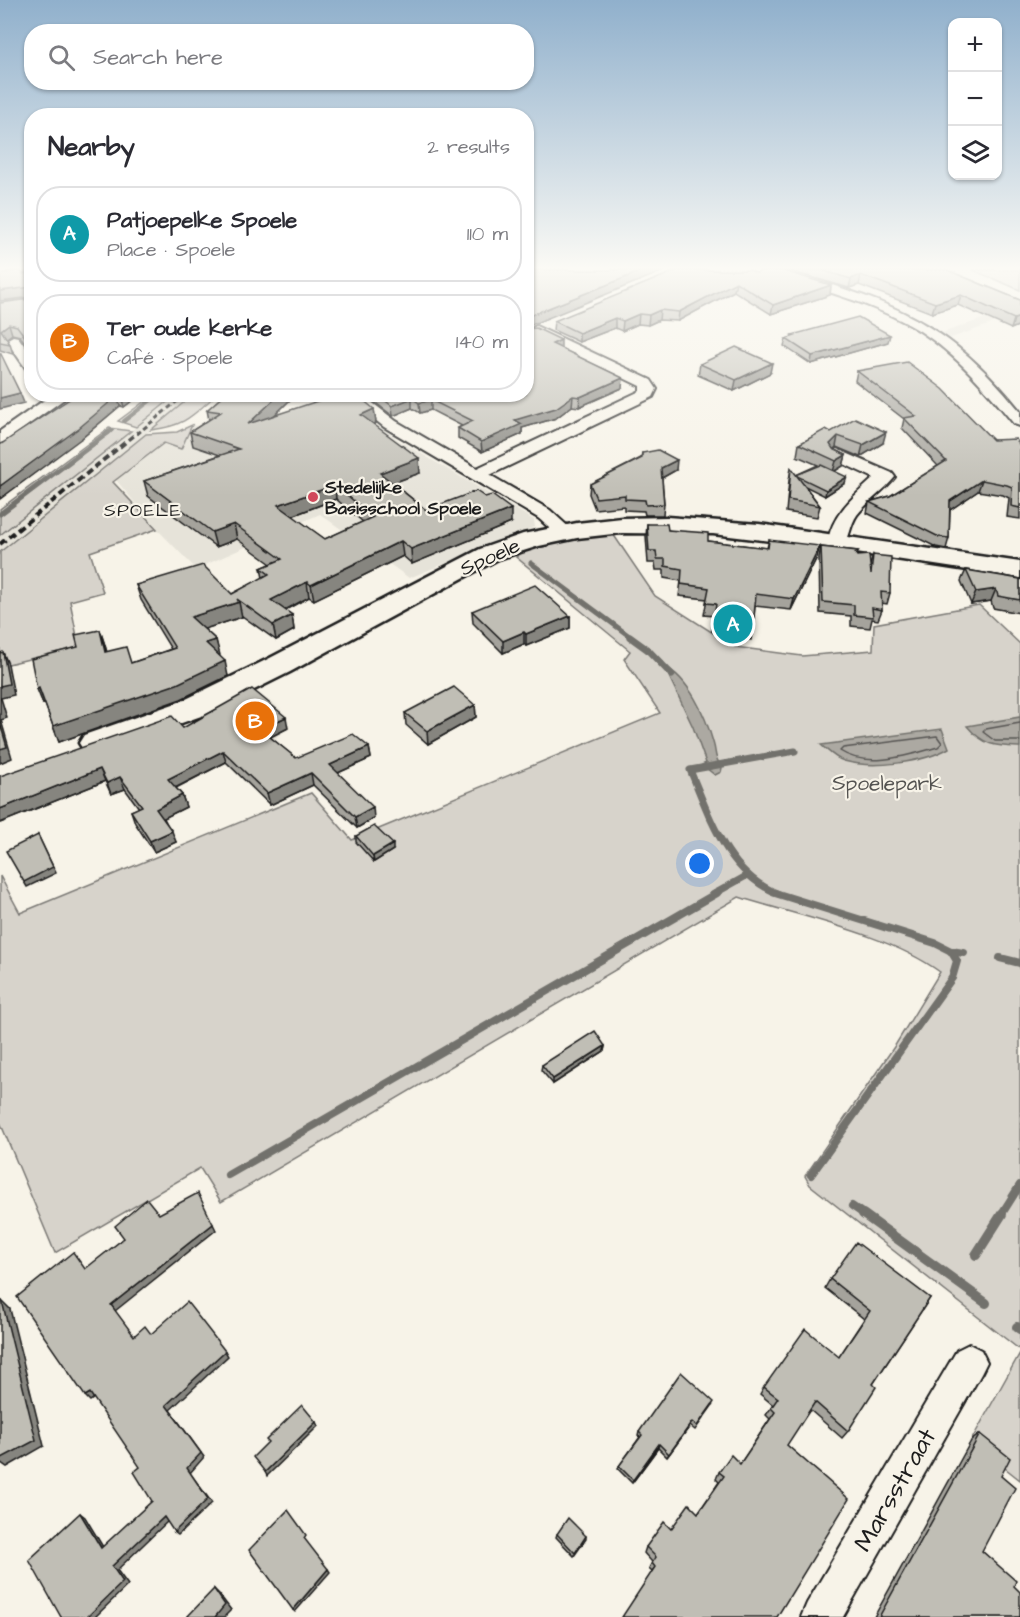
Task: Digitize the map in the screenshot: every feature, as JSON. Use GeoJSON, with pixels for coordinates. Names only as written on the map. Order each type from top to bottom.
{"type":"FeatureCollection","features":[{"type":"Feature","properties":{"kind":"street"},"geometry":{"type":"LineString","coordinates":[[476,476],[647,394],[649,388],[646,383],[561,345]]}},
{"type":"Feature","properties":{"kind":"street"},"geometry":{"type":"LineString","coordinates":[[945,345],[1000,394],[1020,421]]}},
{"type":"Feature","properties":{"kind":"street"},"geometry":{"type":"LineString","coordinates":[[0,438],[52,402]]}},
{"type":"Feature","properties":{"kind":"street"},"geometry":{"type":"LineString","coordinates":[[366,402],[390,424],[544,514],[564,531]]}},
{"type":"Feature","properties":{"kind":"street"},"geometry":{"type":"LineString","coordinates":[[837,454],[886,477],[863,497],[837,531],[837,542]]}},
{"type":"Feature","properties":{"kind":"street","name":"Spoele"},"geometry":{"type":"LineString","coordinates":[[64,754],[192,708],[280,666],[489,555],[522,542],[564,531],[649,524],[787,534],[1020,570]]}},
{"type":"Feature","properties":{"kind":"street","name":"Marsstraat"},"geometry":{"type":"LineString","coordinates":[[821,1617],[969,1362]]}},
{"type":"Feature","properties":{"kind":"shaded area"},"geometry":{"type":"Polygon","coordinates":[[[167,402],[185,402],[0,552],[0,535],[167,402]]]}},
{"type":"Feature","properties":{"kind":"shaded area","name":"Stedelijke Basisschool Spoele"},"geometry":{"type":"Polygon","coordinates":[[[351,403],[398,440],[534,520],[535,527],[409,578],[320,514],[196,569],[157,529],[116,480],[164,443],[181,449],[192,425],[275,441],[351,403]]]}},
{"type":"Feature","properties":{"kind":"green space"},"geometry":{"type":"Polygon","coordinates":[[[144,402],[167,402],[136,427],[118,421],[144,402]]]}},
{"type":"Feature","properties":{"kind":"green space"},"geometry":{"type":"Polygon","coordinates":[[[184,402],[208,402],[180,423],[151,430],[184,402]]]}},
{"type":"Feature","properties":{"kind":"green space"},"geometry":{"type":"Polygon","coordinates":[[[192,425],[181,449],[164,443],[113,482],[157,529],[90,552],[103,592],[70,601],[79,647],[0,666],[0,552],[146,434],[177,432],[192,425]]]}},
{"type":"Feature","properties":{"kind":"green space"},"geometry":{"type":"Polygon","coordinates":[[[109,428],[131,431],[0,535],[0,509],[109,428]]]}},
{"type":"Feature","properties":{"kind":"green space","name":"Spoelepark"},"geometry":{"type":"Polygon","coordinates":[[[611,531],[655,596],[735,647],[802,656],[873,650],[874,624],[979,605],[1020,644],[1020,1350],[810,1185],[805,1176],[896,1044],[940,972],[896,947],[870,937],[739,897],[221,1202],[200,1168],[55,1253],[0,1122],[0,876],[20,913],[311,793],[352,840],[660,713],[624,659],[630,651],[516,557],[525,551],[522,548],[611,531]]]}},
{"type":"Feature","properties":{"kind":"green space"},"geometry":{"type":"Polygon","coordinates":[[[1020,1353],[1020,1480],[971,1441],[1020,1353]]]}},
{"type":"Feature","properties":{"kind":"water"},"geometry":{"type":"Polygon","coordinates":[[[664,666],[681,679],[701,710],[710,732],[716,757],[722,768],[721,772],[715,775],[702,765],[706,763],[693,727],[664,666]]]}},
{"type":"Feature","properties":{"kind":"water"},"geometry":{"type":"Polygon","coordinates":[[[1020,717],[1020,747],[990,744],[979,738],[967,726],[1020,717]]]}},
{"type":"Feature","properties":{"kind":"water"},"geometry":{"type":"Polygon","coordinates":[[[942,729],[949,748],[926,757],[897,763],[869,764],[844,761],[821,745],[942,729]]]}},
{"type":"Feature","properties":{"kind":"building"},"geometry":{"type":"Polygon","coordinates":[[[534,345],[555,345],[623,378],[580,397],[573,396],[556,408],[515,420],[522,424],[481,442],[458,428],[473,421],[435,402],[534,402],[534,345]]]}},
{"type":"Feature","properties":{"kind":"building"},"geometry":{"type":"Polygon","coordinates":[[[796,345],[851,345],[812,356],[796,345]]]}},
{"type":"Feature","properties":{"kind":"building"},"geometry":{"type":"Polygon","coordinates":[[[736,347],[772,363],[736,380],[700,364],[736,347]]]}},
{"type":"Feature","properties":{"kind":"building"},"geometry":{"type":"Polygon","coordinates":[[[0,352],[20,393],[0,398],[0,352]]]}},
{"type":"Feature","properties":{"kind":"building"},"geometry":{"type":"Polygon","coordinates":[[[907,362],[943,389],[993,440],[1016,439],[1020,446],[1020,508],[1011,506],[1012,487],[982,480],[950,501],[949,538],[939,537],[869,502],[890,496],[946,461],[904,418],[916,416],[857,371],[907,362]]]}},
{"type":"Feature","properties":{"kind":"building"},"geometry":{"type":"Polygon","coordinates":[[[65,402],[110,402],[79,428],[0,486],[0,445],[65,402]]]}},
{"type":"Feature","properties":{"kind":"building"},"geometry":{"type":"Polygon","coordinates":[[[216,402],[271,402],[248,424],[315,402],[366,402],[374,409],[361,415],[419,458],[380,473],[426,510],[476,491],[485,497],[492,495],[511,509],[411,549],[401,541],[311,585],[307,582],[271,600],[292,615],[273,625],[237,599],[239,602],[191,617],[216,640],[206,643],[225,661],[177,684],[53,726],[39,688],[37,689],[31,659],[78,647],[75,635],[100,630],[105,652],[126,647],[131,663],[175,648],[136,585],[203,565],[232,594],[269,574],[261,568],[282,559],[234,524],[212,532],[144,481],[239,449],[190,432],[221,412],[207,410],[216,402]],[[335,485],[278,505],[325,539],[373,517],[335,485]]]}},
{"type":"Feature","properties":{"kind":"building"},"geometry":{"type":"Polygon","coordinates":[[[387,402],[402,402],[392,406],[387,402]]]}},
{"type":"Feature","properties":{"kind":"building"},"geometry":{"type":"Polygon","coordinates":[[[855,418],[886,432],[863,445],[838,436],[830,444],[833,449],[846,455],[836,461],[799,444],[826,429],[831,432],[855,418]]]}},
{"type":"Feature","properties":{"kind":"building"},"geometry":{"type":"Polygon","coordinates":[[[658,450],[677,460],[661,468],[664,504],[646,505],[645,500],[625,499],[625,495],[596,498],[590,484],[642,458],[642,453],[658,450]]]}},
{"type":"Feature","properties":{"kind":"building"},"geometry":{"type":"Polygon","coordinates":[[[821,465],[847,477],[826,490],[796,475],[821,465]]]}},
{"type":"Feature","properties":{"kind":"building"},"geometry":{"type":"Polygon","coordinates":[[[791,468],[820,506],[788,500],[791,468]]]}},
{"type":"Feature","properties":{"kind":"building"},"geometry":{"type":"Polygon","coordinates":[[[647,524],[667,524],[668,530],[708,533],[708,541],[768,548],[769,540],[820,546],[794,599],[756,594],[753,628],[721,624],[722,620],[714,619],[716,604],[706,603],[709,588],[681,584],[682,569],[665,566],[665,559],[657,559],[656,551],[649,551],[647,524]]]}},
{"type":"Feature","properties":{"kind":"building"},"geometry":{"type":"Polygon","coordinates":[[[821,547],[858,551],[855,553],[857,556],[869,555],[871,574],[873,555],[891,557],[890,593],[881,592],[882,610],[872,608],[873,617],[854,615],[854,605],[823,602],[821,547]]]}},
{"type":"Feature","properties":{"kind":"building"},"geometry":{"type":"Polygon","coordinates":[[[966,570],[1020,579],[1020,600],[998,596],[996,589],[976,592],[966,570]]]}},
{"type":"Feature","properties":{"kind":"building"},"geometry":{"type":"Polygon","coordinates":[[[535,585],[570,616],[503,641],[472,611],[535,585]]]}},
{"type":"Feature","properties":{"kind":"building"},"geometry":{"type":"Polygon","coordinates":[[[3,652],[9,684],[0,686],[0,653],[3,652]]]}},
{"type":"Feature","properties":{"kind":"building"},"geometry":{"type":"Polygon","coordinates":[[[454,687],[475,705],[427,731],[405,713],[454,687]]]}},
{"type":"Feature","properties":{"kind":"building"},"geometry":{"type":"Polygon","coordinates":[[[252,689],[286,717],[260,729],[296,758],[353,734],[369,747],[330,765],[373,807],[355,817],[311,773],[267,793],[223,751],[168,779],[182,795],[156,809],[172,831],[150,841],[131,811],[142,806],[120,777],[107,783],[100,769],[0,809],[0,776],[172,716],[183,728],[252,689]]]}},
{"type":"Feature","properties":{"kind":"building"},"geometry":{"type":"Polygon","coordinates":[[[0,723],[7,747],[0,749],[0,723]]]}},
{"type":"Feature","properties":{"kind":"building"},"geometry":{"type":"Polygon","coordinates":[[[374,826],[393,844],[373,856],[356,836],[374,826]]]}},
{"type":"Feature","properties":{"kind":"building"},"geometry":{"type":"Polygon","coordinates":[[[38,835],[53,867],[24,882],[6,851],[38,835]]]}},
{"type":"Feature","properties":{"kind":"building"},"geometry":{"type":"Polygon","coordinates":[[[595,1031],[605,1046],[553,1079],[542,1065],[595,1031]]]}},
{"type":"Feature","properties":{"kind":"building"},"geometry":{"type":"Polygon","coordinates":[[[198,1193],[213,1224],[111,1305],[134,1336],[145,1326],[151,1334],[187,1302],[225,1351],[166,1405],[201,1453],[187,1468],[208,1499],[174,1532],[164,1517],[112,1566],[123,1582],[87,1617],[61,1617],[29,1560],[80,1513],[101,1548],[152,1501],[134,1472],[140,1467],[90,1393],[85,1396],[17,1297],[73,1252],[85,1269],[124,1238],[115,1226],[147,1199],[159,1214],[198,1193]]]}},
{"type":"Feature","properties":{"kind":"building"},"geometry":{"type":"Polygon","coordinates":[[[856,1242],[930,1298],[873,1384],[876,1387],[848,1431],[815,1402],[787,1445],[849,1499],[777,1617],[622,1617],[655,1567],[652,1563],[656,1557],[646,1547],[664,1522],[671,1529],[689,1504],[698,1513],[724,1476],[719,1472],[731,1455],[740,1464],[775,1412],[771,1408],[778,1398],[764,1387],[805,1329],[839,1357],[870,1311],[830,1279],[856,1242]]]}},
{"type":"Feature","properties":{"kind":"building"},"geometry":{"type":"Polygon","coordinates":[[[2,1301],[36,1440],[0,1459],[0,1302],[2,1301]]]}},
{"type":"Feature","properties":{"kind":"building"},"geometry":{"type":"Polygon","coordinates":[[[681,1372],[714,1402],[697,1426],[692,1422],[669,1454],[659,1444],[633,1480],[619,1466],[642,1435],[639,1432],[681,1372]]]}},
{"type":"Feature","properties":{"kind":"building"},"geometry":{"type":"Polygon","coordinates":[[[302,1405],[316,1422],[265,1472],[253,1457],[268,1442],[266,1440],[302,1405]]]}},
{"type":"Feature","properties":{"kind":"building"},"geometry":{"type":"Polygon","coordinates":[[[980,1434],[1010,1458],[1001,1476],[1015,1488],[982,1551],[1016,1581],[1014,1586],[1020,1592],[1020,1617],[879,1617],[980,1434]]]}},
{"type":"Feature","properties":{"kind":"building"},"geometry":{"type":"Polygon","coordinates":[[[288,1510],[306,1535],[304,1538],[328,1569],[293,1610],[249,1550],[288,1510]]]}},
{"type":"Feature","properties":{"kind":"building"},"geometry":{"type":"Polygon","coordinates":[[[568,1518],[586,1536],[575,1553],[557,1534],[568,1518]]]}},
{"type":"Feature","properties":{"kind":"building"},"geometry":{"type":"Polygon","coordinates":[[[214,1589],[225,1605],[215,1617],[187,1617],[214,1589]]]}},
{"type":"Feature","properties":{"kind":"waterway"},"geometry":{"type":"LineString","coordinates":[[124,421],[149,402]]}},
{"type":"Feature","properties":{"kind":"waterway"},"geometry":{"type":"LineString","coordinates":[[107,434],[112,430]]}},
{"type":"Feature","properties":{"kind":"waterway"},"geometry":{"type":"LineString","coordinates":[[0,514],[109,432]]}},
{"type":"Feature","properties":{"kind":"waterway"},"geometry":{"type":"LineString","coordinates":[[531,563],[632,638]]}},
{"type":"Feature","properties":{"kind":"waterway"},"geometry":{"type":"LineString","coordinates":[[630,637],[648,650],[672,675]]}},
{"type":"Feature","properties":{"kind":"waterway"},"geometry":{"type":"LineString","coordinates":[[779,894],[761,885],[733,858],[713,825],[690,770],[795,751]]}},
{"type":"Feature","properties":{"kind":"waterway"},"geometry":{"type":"LineString","coordinates":[[714,894],[748,875]]}},
{"type":"Feature","properties":{"kind":"waterway"},"geometry":{"type":"LineString","coordinates":[[228,1175],[717,893]]}},
{"type":"Feature","properties":{"kind":"waterway"},"geometry":{"type":"LineString","coordinates":[[775,893],[935,943],[951,951]]}},
{"type":"Feature","properties":{"kind":"waterway"},"geometry":{"type":"LineString","coordinates":[[811,1175],[952,978],[957,961],[951,951]]}},
{"type":"Feature","properties":{"kind":"waterway"},"geometry":{"type":"LineString","coordinates":[[951,951],[964,953]]}},
{"type":"Feature","properties":{"kind":"waterway"},"geometry":{"type":"LineString","coordinates":[[1000,958],[1020,963]]}},
{"type":"Feature","properties":{"kind":"waterway"},"geometry":{"type":"LineString","coordinates":[[1001,1215],[1020,1185]]}},
{"type":"Feature","properties":{"kind":"waterway"},"geometry":{"type":"LineString","coordinates":[[852,1206],[865,1215]]}},
{"type":"Feature","properties":{"kind":"waterway"},"geometry":{"type":"LineString","coordinates":[[863,1214],[986,1303]]}},
{"type":"Feature","properties":{"kind":"waterway"},"geometry":{"type":"LineString","coordinates":[[976,1255],[1002,1214]]}},
{"type":"Feature","properties":{"kind":"railway"},"geometry":{"type":"LineString","coordinates":[[137,434],[176,402]]}},
{"type":"Feature","properties":{"kind":"railway"},"geometry":{"type":"LineString","coordinates":[[0,544],[138,432]]}},
{"type":"Feature","properties":{"kind":"place","name":"Stedelijke Basisschool Spoele"},"geometry":{"type":"Point","coordinates":[313,497]}},
{"type":"Feature","properties":{"kind":"place","name":"Patjoepelke Spoele"},"geometry":{"type":"Point","coordinates":[733,624]}},
{"type":"Feature","properties":{"kind":"place","name":"Ter oude kerke"},"geometry":{"type":"Point","coordinates":[255,721]}},
{"type":"Feature","properties":{"kind":"district","name":"SPOELE"},"geometry":{"type":"Point","coordinates":[143,510]}}]}
